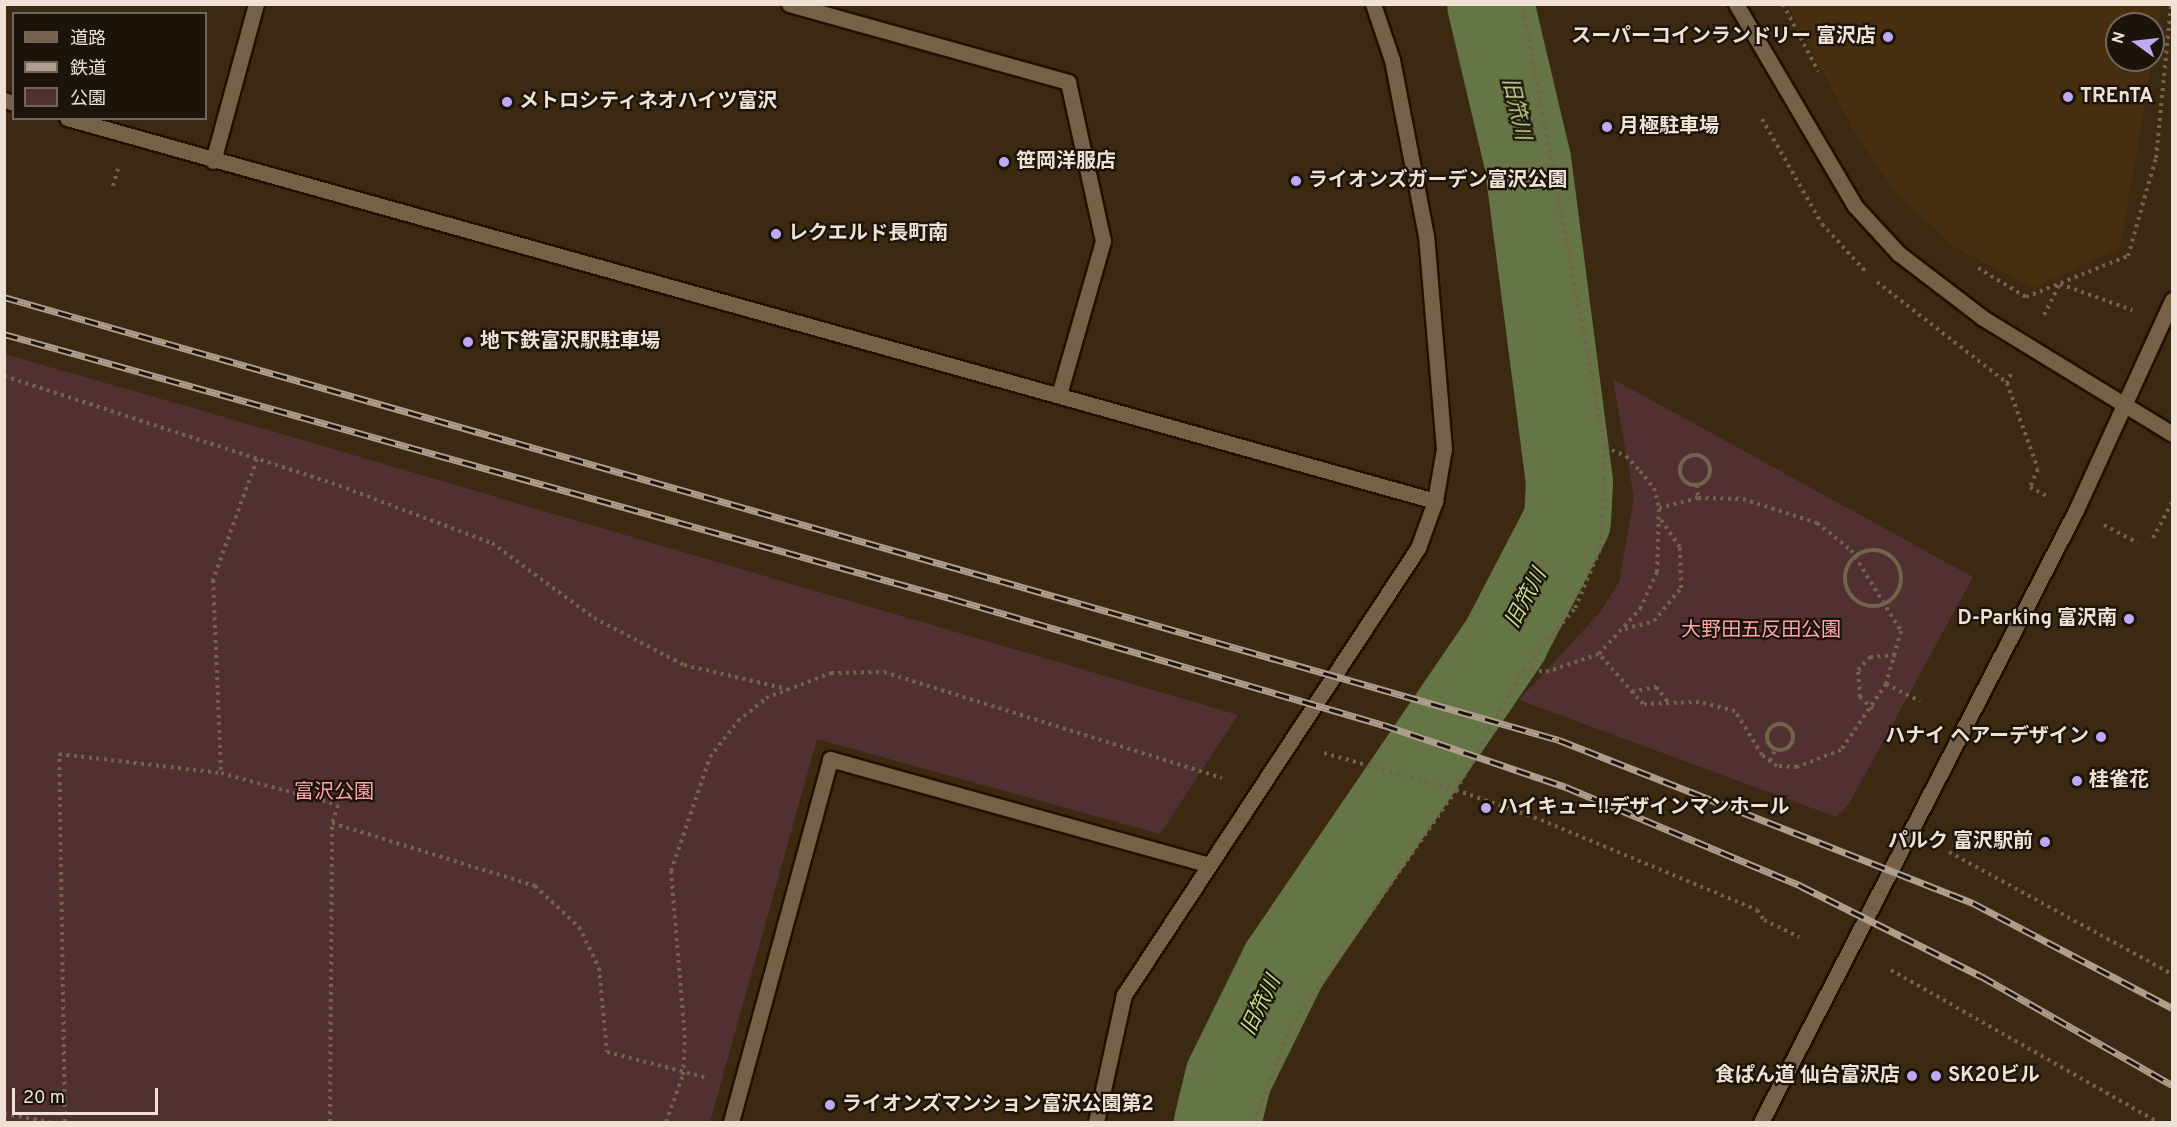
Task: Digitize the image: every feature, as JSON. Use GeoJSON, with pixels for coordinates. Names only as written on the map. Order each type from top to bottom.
{"type":"FeatureCollection","features":[{"type":"Feature","properties":{"kind":"street"},"geometry":{"type":"LineString","coordinates":[[213,161],[256,4]]}},
{"type":"Feature","properties":{"kind":"street"},"geometry":{"type":"LineString","coordinates":[[789,4],[1068,82],[1103,241],[1059,394]]}},
{"type":"Feature","properties":{"kind":"street"},"geometry":{"type":"LineString","coordinates":[[1096,1122],[1124,996],[1206,864],[1418,548],[1434,501],[1444,449],[1426,236],[1392,60],[1373,4]]}},
{"type":"Feature","properties":{"kind":"street"},"geometry":{"type":"LineString","coordinates":[[1736,4],[1855,206],[1898,253],[1983,318],[2172,434]]}},
{"type":"Feature","properties":{"kind":"street"},"geometry":{"type":"LineString","coordinates":[[74,120],[213,161],[1059,394],[1434,501]]}},
{"type":"Feature","properties":{"kind":"street"},"geometry":{"type":"LineString","coordinates":[[1761,1122],[2128,405],[2172,300]]}},
{"type":"Feature","properties":{"kind":"street"},"geometry":{"type":"LineString","coordinates":[[731,1122],[830,759],[1206,864]]}},
{"type":"Feature","properties":{"kind":"path"},"geometry":{"type":"LineString","coordinates":[[1254,1122],[1291,1026],[1456,789],[1524,669],[1575,608],[1601,547],[1605,447],[1522,4]]}},
{"type":"Feature","properties":{"kind":"path"},"geometry":{"type":"LineString","coordinates":[[1784,4],[1822,80]]}},
{"type":"Feature","properties":{"kind":"path"},"geometry":{"type":"LineString","coordinates":[[1968,263],[2026,297],[2128,256],[2156,158],[2172,4]]}},
{"type":"Feature","properties":{"kind":"path"},"geometry":{"type":"LineString","coordinates":[[4,376],[257,459],[492,543],[594,618],[684,665],[788,690]]}},
{"type":"Feature","properties":{"kind":"path"},"geometry":{"type":"LineString","coordinates":[[1524,669],[1546,672],[1599,654],[1624,629],[1657,572],[1661,519],[1654,488],[1633,464],[1605,447]]}},
{"type":"Feature","properties":{"kind":"path"},"geometry":{"type":"LineString","coordinates":[[1697,485],[1680,471],[1685,458],[1695,455],[1704,457],[1710,470],[1697,485],[1698,498]]}},
{"type":"Feature","properties":{"kind":"path"},"geometry":{"type":"LineString","coordinates":[[221,773],[213,580],[257,459]]}},
{"type":"Feature","properties":{"kind":"path"},"geometry":{"type":"LineString","coordinates":[[1599,654],[1643,704],[1668,702],[1719,704],[1735,711],[1770,761],[1797,767],[1841,750],[1873,709],[1886,684],[1897,655],[1901,631],[1855,556],[1817,523],[1780,507],[1743,499],[1698,498],[1659,507]]}},
{"type":"Feature","properties":{"kind":"path"},"geometry":{"type":"LineString","coordinates":[[2153,538],[2172,503]]}},
{"type":"Feature","properties":{"kind":"path"},"geometry":{"type":"LineString","coordinates":[[1624,629],[1654,621],[1681,588],[1680,547],[1661,519]]}},
{"type":"Feature","properties":{"kind":"path"},"geometry":{"type":"LineString","coordinates":[[1872,549],[1897,563],[1901,582],[1884,603],[1867,605],[1848,589],[1846,571],[1855,556],[1872,549]]}},
{"type":"Feature","properties":{"kind":"path"},"geometry":{"type":"LineString","coordinates":[[1873,709],[1860,697],[1858,670],[1870,657],[1897,655]]}},
{"type":"Feature","properties":{"kind":"path"},"geometry":{"type":"LineString","coordinates":[[1886,684],[1920,701]]}},
{"type":"Feature","properties":{"kind":"path"},"geometry":{"type":"LineString","coordinates":[[1632,692],[1656,687],[1668,702]]}},
{"type":"Feature","properties":{"kind":"path"},"geometry":{"type":"LineString","coordinates":[[1770,761],[1775,749],[1768,731],[1783,725],[1792,741],[1784,750],[1775,749]]}},
{"type":"Feature","properties":{"kind":"path"},"geometry":{"type":"LineString","coordinates":[[1316,752],[1456,789],[1747,905],[1799,937]]}},
{"type":"Feature","properties":{"kind":"path"},"geometry":{"type":"LineString","coordinates":[[65,1122],[60,754],[221,773],[338,805],[332,823],[330,1122]]}},
{"type":"Feature","properties":{"kind":"path"},"geometry":{"type":"LineString","coordinates":[[332,823],[535,886],[579,927],[599,968],[607,1052],[672,1068]]}},
{"type":"Feature","properties":{"kind":"path"},"geometry":{"type":"LineString","coordinates":[[1949,852],[2172,974]]}},
{"type":"Feature","properties":{"kind":"path"},"geometry":{"type":"LineString","coordinates":[[1891,970],[2157,1122]]}},
{"type":"Feature","properties":{"kind":"path"},"geometry":{"type":"LineString","coordinates":[[4,1114],[50,1122]]}},
{"type":"Feature","properties":{"kind":"shaded area"},"geometry":{"type":"Polygon","coordinates":[[[1788,5],[2161,5],[2160,12],[2105,12],[2105,72],[2150,72],[2120,248],[2033,288],[1953,246],[1895,192],[1853,129],[1788,5]]]}},
{"type":"Feature","properties":{"kind":"green space","name":"富沢公園"},"geometry":{"type":"Polygon","coordinates":[[[4,354],[1238,715],[1160,834],[817,739],[710,1122],[5,1122],[4,354]]]}},
{"type":"Feature","properties":{"kind":"green space","name":"大野田五反田公園"},"geometry":{"type":"Polygon","coordinates":[[[1613,379],[1973,577],[1849,804],[1836,817],[1519,700],[1601,611],[1619,582],[1634,498],[1613,379]]]}},
{"type":"Feature","properties":{"kind":"waterway","name":"旧笊川"},"geometry":{"type":"LineString","coordinates":[[1217,1122],[1228,1077],[1283,965],[1505,639],[1567,520],[1569,482],[1527,160],[1490,4]]}},
{"type":"Feature","properties":{"kind":"railway"},"geometry":{"type":"LineString","coordinates":[[4,297],[1559,740],[1973,903],[2172,1008]]}},
{"type":"Feature","properties":{"kind":"railway"},"geometry":{"type":"LineString","coordinates":[[4,334],[953,599],[1384,725],[1566,787],[1801,886],[1981,976],[2172,1085]]}},
{"type":"Feature","properties":{"kind":"place","name":"スーパーコインランドリー 富沢店"},"geometry":{"type":"Point","coordinates":[1888,37]}},
{"type":"Feature","properties":{"kind":"place","name":"TREnTA"},"geometry":{"type":"Point","coordinates":[2068,97]}},
{"type":"Feature","properties":{"kind":"place","name":"メトロシティネオハイツ富沢"},"geometry":{"type":"Point","coordinates":[507,102]}},
{"type":"Feature","properties":{"kind":"place","name":"月極駐車場"},"geometry":{"type":"Point","coordinates":[1607,127]}},
{"type":"Feature","properties":{"kind":"place","name":"笹岡洋服店"},"geometry":{"type":"Point","coordinates":[1004,162]}},
{"type":"Feature","properties":{"kind":"place","name":"ライオンズガーデン富沢公園"},"geometry":{"type":"Point","coordinates":[1296,181]}},
{"type":"Feature","properties":{"kind":"place","name":"レクエルド長町南"},"geometry":{"type":"Point","coordinates":[776,234]}},
{"type":"Feature","properties":{"kind":"place","name":"地下鉄富沢駅駐車場"},"geometry":{"type":"Point","coordinates":[468,342]}},
{"type":"Feature","properties":{"kind":"place","name":"D-Parking 富沢南"},"geometry":{"type":"Point","coordinates":[2129,619]}},
{"type":"Feature","properties":{"kind":"place","name":"ハナイ ヘアーデザイン"},"geometry":{"type":"Point","coordinates":[2101,737]}},
{"type":"Feature","properties":{"kind":"place","name":"桂雀花"},"geometry":{"type":"Point","coordinates":[2077,781]}},
{"type":"Feature","properties":{"kind":"place","name":"ハイキュー!!デザインマンホール"},"geometry":{"type":"Point","coordinates":[1486,808]}},
{"type":"Feature","properties":{"kind":"place","name":"パルク 富沢駅前"},"geometry":{"type":"Point","coordinates":[2045,842]}},
{"type":"Feature","properties":{"kind":"place","name":"食ぱん道 仙台富沢店"},"geometry":{"type":"Point","coordinates":[1912,1076]}},
{"type":"Feature","properties":{"kind":"place","name":"SK20ビル"},"geometry":{"type":"Point","coordinates":[1936,1076]}},
{"type":"Feature","properties":{"kind":"place","name":"ライオンズマンション富沢公園第2"},"geometry":{"type":"Point","coordinates":[830,1105]}}]}
